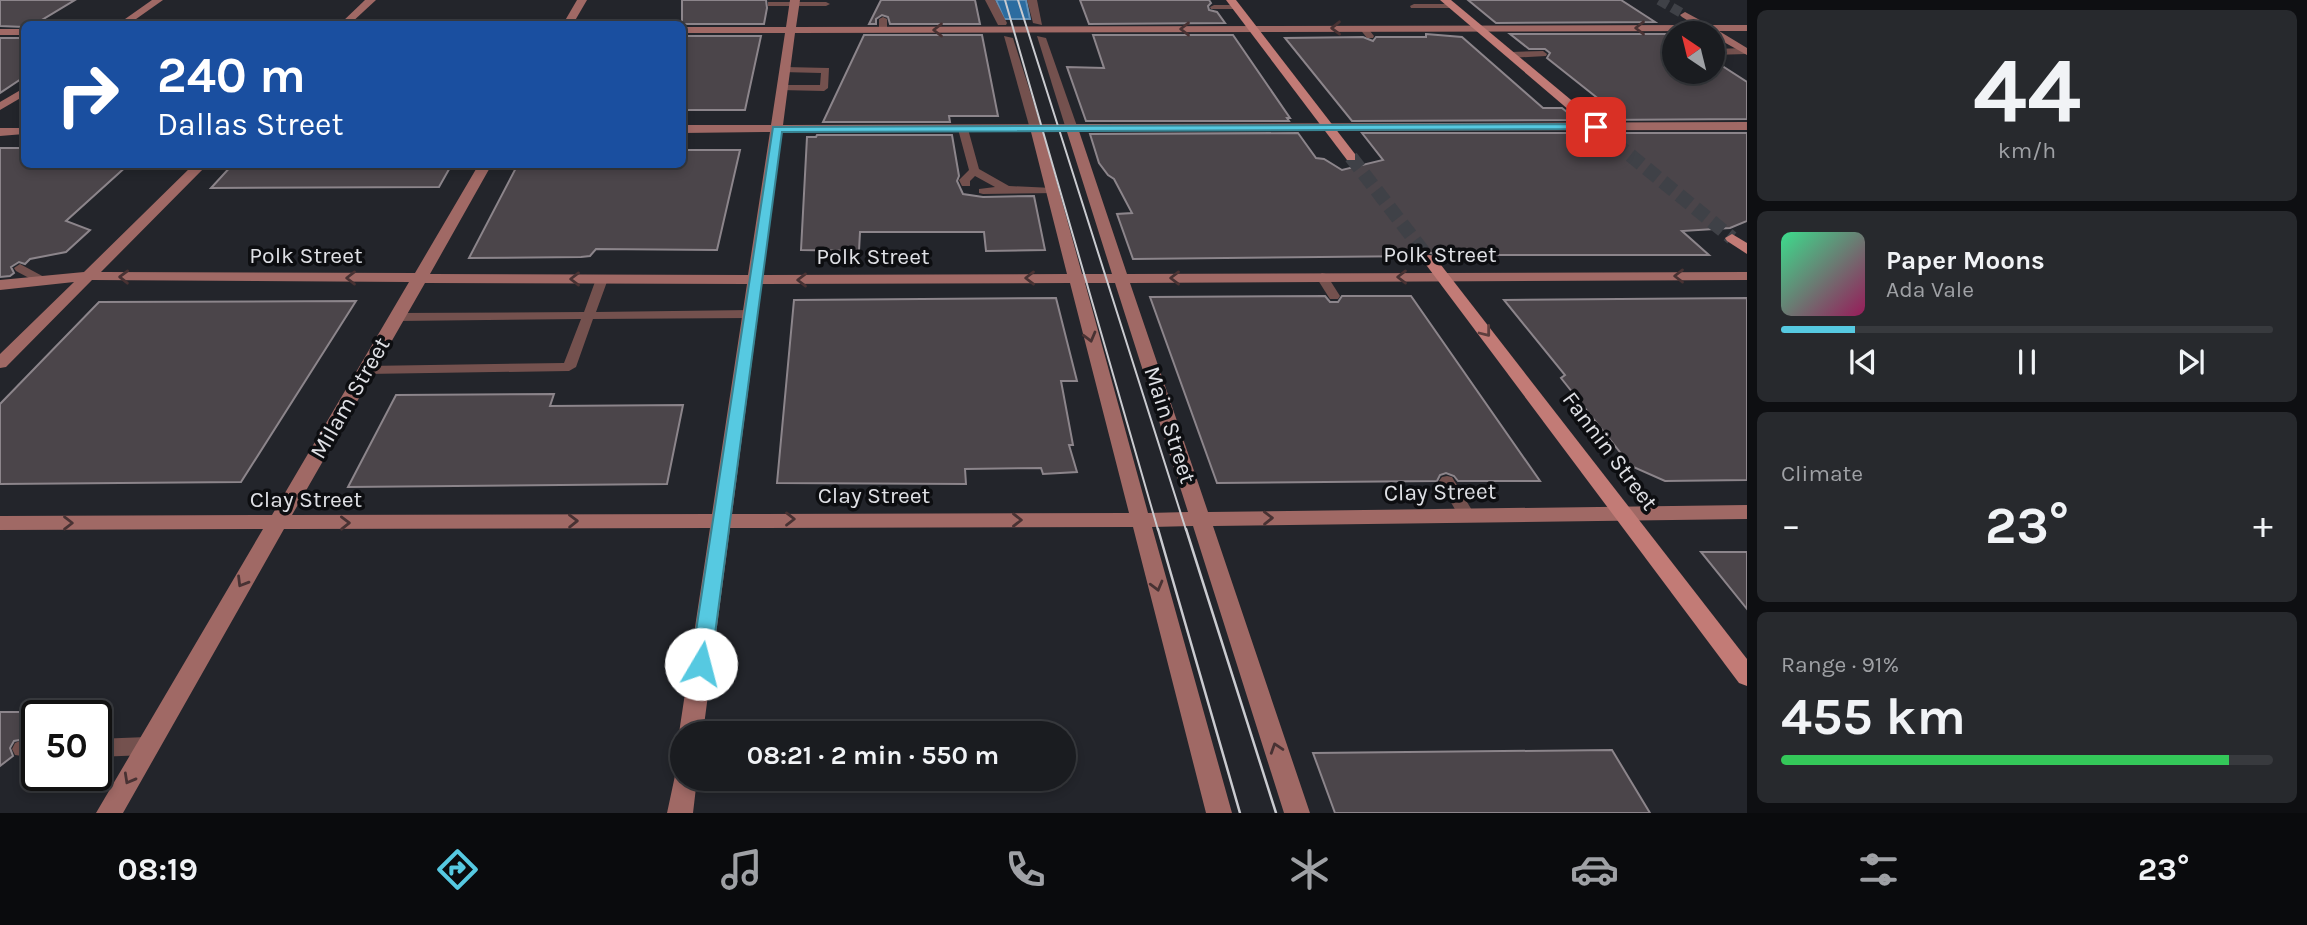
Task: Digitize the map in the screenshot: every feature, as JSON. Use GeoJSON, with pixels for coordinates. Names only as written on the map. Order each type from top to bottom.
{"type":"FeatureCollection","features":[{"type":"Feature","properties":{"kind":"main road"},"geometry":{"type":"LineString","coordinates":[[127,21],[158,0]]}},
{"type":"Feature","properties":{"kind":"main road"},"geometry":{"type":"LineString","coordinates":[[348,21],[371,0]]}},
{"type":"Feature","properties":{"kind":"main road"},"geometry":{"type":"LineString","coordinates":[[570,21],[582,0]]}},
{"type":"Feature","properties":{"kind":"main road"},"geometry":{"type":"LineString","coordinates":[[693,721],[795,2]]}},
{"type":"Feature","properties":{"kind":"main road"},"geometry":{"type":"LineString","coordinates":[[1448,3],[1614,142]]}},
{"type":"Feature","properties":{"kind":"main road"},"geometry":{"type":"LineString","coordinates":[[1234,4],[1351,157]]}},
{"type":"Feature","properties":{"kind":"main road"},"geometry":{"type":"LineString","coordinates":[[1685,15],[1695,21]]}},
{"type":"Feature","properties":{"kind":"main road"},"geometry":{"type":"LineString","coordinates":[[686,30],[791,30],[883,24],[1367,32],[1401,28],[1478,27],[1662,29]]}},
{"type":"Feature","properties":{"kind":"main road"},"geometry":{"type":"LineString","coordinates":[[1726,29],[1747,28]]}},
{"type":"Feature","properties":{"kind":"main road"},"geometry":{"type":"LineString","coordinates":[[0,32],[21,32]]}},
{"type":"Feature","properties":{"kind":"main road"},"geometry":{"type":"LineString","coordinates":[[1726,40],[1746,52]]}},
{"type":"Feature","properties":{"kind":"main road"},"geometry":{"type":"LineString","coordinates":[[0,107],[21,93]]}},
{"type":"Feature","properties":{"kind":"main road"},"geometry":{"type":"LineString","coordinates":[[686,129],[1747,126]]}},
{"type":"Feature","properties":{"kind":"main road"},"geometry":{"type":"LineString","coordinates":[[1036,129],[1219,813]]}},
{"type":"Feature","properties":{"kind":"main road","name":"Main Street"},"geometry":{"type":"LineString","coordinates":[[1072,129],[1297,813]]}},
{"type":"Feature","properties":{"kind":"main road"},"geometry":{"type":"LineString","coordinates":[[0,132],[21,131]]}},
{"type":"Feature","properties":{"kind":"main road"},"geometry":{"type":"LineString","coordinates":[[0,363],[198,168]]}},
{"type":"Feature","properties":{"kind":"main road","name":"Milam Street"},"geometry":{"type":"LineString","coordinates":[[109,813],[484,168]]}},
{"type":"Feature","properties":{"kind":"main road"},"geometry":{"type":"LineString","coordinates":[[1732,238],[1747,250]]}},
{"type":"Feature","properties":{"kind":"main road","name":"Fannin Street"},"geometry":{"type":"LineString","coordinates":[[1429,259],[1747,676]]}},
{"type":"Feature","properties":{"kind":"main road","name":"Polk Street"},"geometry":{"type":"LineString","coordinates":[[0,285],[89,276],[755,280],[1747,276]]}},
{"type":"Feature","properties":{"kind":"main road","name":"Clay Street"},"geometry":{"type":"LineString","coordinates":[[0,523],[1139,520],[1747,512]]}},
{"type":"Feature","properties":{"kind":"main road"},"geometry":{"type":"LineString","coordinates":[[680,813],[683,791]]}},
{"type":"Feature","properties":{"kind":"street"},"geometry":{"type":"LineString","coordinates":[[990,0],[1002,23]]}},
{"type":"Feature","properties":{"kind":"street"},"geometry":{"type":"LineString","coordinates":[[1032,0],[1038,23]]}},
{"type":"Feature","properties":{"kind":"street","name":"Main Street"},"geometry":{"type":"LineString","coordinates":[[1041,37],[1072,129]]}},
{"type":"Feature","properties":{"kind":"street"},"geometry":{"type":"LineString","coordinates":[[1008,38],[1036,129]]}},
{"type":"Feature","properties":{"kind":"lane"},"geometry":{"type":"LineString","coordinates":[[1414,6],[1448,3]]}},
{"type":"Feature","properties":{"kind":"lane"},"geometry":{"type":"LineString","coordinates":[[771,4],[826,4]]}},
{"type":"Feature","properties":{"kind":"lane"},"geometry":{"type":"LineString","coordinates":[[1214,8],[1234,4]]}},
{"type":"Feature","properties":{"kind":"lane"},"geometry":{"type":"LineString","coordinates":[[1401,28],[1410,36]]}},
{"type":"Feature","properties":{"kind":"lane"},"geometry":{"type":"LineString","coordinates":[[1726,52],[1746,52]]}},
{"type":"Feature","properties":{"kind":"lane"},"geometry":{"type":"LineString","coordinates":[[1510,55],[1543,54]]}},
{"type":"Feature","properties":{"kind":"lane"},"geometry":{"type":"LineString","coordinates":[[783,88],[824,88],[826,70],[785,70]]}},
{"type":"Feature","properties":{"kind":"lane"},"geometry":{"type":"LineString","coordinates":[[963,129],[974,171],[1007,188]]}},
{"type":"Feature","properties":{"kind":"lane"},"geometry":{"type":"LineString","coordinates":[[966,184],[964,180],[974,171]]}},
{"type":"Feature","properties":{"kind":"lane"},"geometry":{"type":"LineString","coordinates":[[983,191],[1007,188],[1053,191]]}},
{"type":"Feature","properties":{"kind":"lane"},"geometry":{"type":"LineString","coordinates":[[20,268],[41,281]]}},
{"type":"Feature","properties":{"kind":"lane"},"geometry":{"type":"LineString","coordinates":[[1322,278],[1334,296]]}},
{"type":"Feature","properties":{"kind":"lane"},"geometry":{"type":"LineString","coordinates":[[366,370],[569,367],[602,279]]}},
{"type":"Feature","properties":{"kind":"lane"},"geometry":{"type":"LineString","coordinates":[[397,317],[751,314]]}},
{"type":"Feature","properties":{"kind":"lane"},"geometry":{"type":"LineString","coordinates":[[1447,481],[1467,516]]}},
{"type":"Feature","properties":{"kind":"lane"},"geometry":{"type":"LineString","coordinates":[[112,747],[147,746]]}},
{"type":"Feature","properties":{"kind":"water"},"geometry":{"type":"Polygon","coordinates":[[[996,0],[1026,0],[1030,19],[1004,19],[996,0]]]}},
{"type":"Feature","properties":{"kind":"building"},"geometry":{"type":"Polygon","coordinates":[[[0,0],[75,0],[40,21],[21,21],[21,27],[0,26],[0,0]]]}},
{"type":"Feature","properties":{"kind":"building"},"geometry":{"type":"Polygon","coordinates":[[[682,0],[766,0],[764,24],[686,24],[686,21],[682,21],[682,0]]]}},
{"type":"Feature","properties":{"kind":"building"},"geometry":{"type":"Polygon","coordinates":[[[881,0],[975,0],[980,24],[890,24],[888,17],[882,15],[876,19],[876,24],[869,24],[881,0]]]}},
{"type":"Feature","properties":{"kind":"building"},"geometry":{"type":"Polygon","coordinates":[[[1080,0],[1209,0],[1209,10],[1217,12],[1225,23],[1089,24],[1080,0]]]}},
{"type":"Feature","properties":{"kind":"building"},"geometry":{"type":"Polygon","coordinates":[[[1468,0],[1621,0],[1655,22],[1496,23],[1468,0]]]}},
{"type":"Feature","properties":{"kind":"building"},"geometry":{"type":"Polygon","coordinates":[[[1426,34],[1462,37],[1543,108],[1562,108],[1577,120],[1352,121],[1285,38],[1363,37],[1373,41],[1376,37],[1426,37],[1426,34]]]}},
{"type":"Feature","properties":{"kind":"building"},"geometry":{"type":"Polygon","coordinates":[[[1510,34],[1662,34],[1662,84],[1726,84],[1726,68],[1747,82],[1747,119],[1599,120],[1585,108],[1610,108],[1547,58],[1550,53],[1545,49],[1529,49],[1510,34]]]}},
{"type":"Feature","properties":{"kind":"building"},"geometry":{"type":"Polygon","coordinates":[[[864,35],[982,35],[998,116],[949,116],[950,122],[823,122],[864,35]]]}},
{"type":"Feature","properties":{"kind":"building"},"geometry":{"type":"Polygon","coordinates":[[[1093,35],[1233,35],[1290,118],[1287,118],[1289,121],[1086,121],[1067,67],[1104,68],[1093,35]]]}},
{"type":"Feature","properties":{"kind":"building"},"geometry":{"type":"Polygon","coordinates":[[[686,36],[761,36],[745,110],[686,110],[686,36]]]}},
{"type":"Feature","properties":{"kind":"building"},"geometry":{"type":"Polygon","coordinates":[[[0,38],[21,38],[21,79],[0,93],[0,38]]]}},
{"type":"Feature","properties":{"kind":"building"},"geometry":{"type":"Polygon","coordinates":[[[1298,133],[1316,158],[1324,159],[1342,170],[1383,160],[1362,133],[1592,133],[1608,147],[1618,148],[1621,139],[1615,133],[1747,133],[1747,221],[1730,228],[1682,231],[1709,255],[1437,255],[1428,252],[1421,256],[1133,259],[1117,214],[1132,213],[1114,179],[1099,163],[1090,134],[1298,133]]]}},
{"type":"Feature","properties":{"kind":"building"},"geometry":{"type":"Polygon","coordinates":[[[952,135],[959,176],[957,181],[963,194],[983,197],[1034,196],[1045,250],[986,251],[984,232],[860,232],[859,251],[801,250],[807,137],[952,135]]]}},
{"type":"Feature","properties":{"kind":"building"},"geometry":{"type":"Polygon","coordinates":[[[0,148],[21,148],[21,168],[125,168],[66,221],[90,230],[66,252],[30,259],[25,264],[19,262],[11,267],[14,273],[0,277],[0,148]]]}},
{"type":"Feature","properties":{"kind":"building"},"geometry":{"type":"Polygon","coordinates":[[[686,150],[740,150],[717,250],[596,249],[590,256],[581,257],[469,258],[516,168],[686,168],[686,150]]]}},
{"type":"Feature","properties":{"kind":"building"},"geometry":{"type":"Polygon","coordinates":[[[229,168],[450,168],[439,187],[211,188],[229,168]]]}},
{"type":"Feature","properties":{"kind":"building"},"geometry":{"type":"Polygon","coordinates":[[[1325,296],[1330,302],[1338,302],[1342,296],[1411,296],[1540,481],[1458,481],[1446,473],[1440,475],[1437,481],[1217,483],[1150,297],[1325,296]]]}},
{"type":"Feature","properties":{"kind":"building"},"geometry":{"type":"Polygon","coordinates":[[[1056,298],[1077,381],[1061,381],[1073,445],[1069,445],[1077,472],[1043,474],[1041,468],[965,469],[966,484],[777,483],[794,300],[1056,298]]]}},
{"type":"Feature","properties":{"kind":"building"},"geometry":{"type":"Polygon","coordinates":[[[1747,298],[1747,480],[1665,481],[1631,466],[1561,378],[1565,375],[1504,300],[1747,298]]]}},
{"type":"Feature","properties":{"kind":"building"},"geometry":{"type":"Polygon","coordinates":[[[356,301],[241,482],[0,484],[0,404],[99,302],[356,301]]]}},
{"type":"Feature","properties":{"kind":"building"},"geometry":{"type":"Polygon","coordinates":[[[554,394],[550,406],[683,405],[667,484],[348,487],[396,395],[554,394]]]}},
{"type":"Feature","properties":{"kind":"building"},"geometry":{"type":"Polygon","coordinates":[[[1701,552],[1747,552],[1747,609],[1701,552]]]}},
{"type":"Feature","properties":{"kind":"building"},"geometry":{"type":"Polygon","coordinates":[[[0,712],[21,712],[21,740],[14,741],[10,748],[13,756],[0,766],[0,712]]]}},
{"type":"Feature","properties":{"kind":"building"},"geometry":{"type":"Polygon","coordinates":[[[1612,750],[1650,813],[1335,813],[1313,753],[1612,750]]]}},
{"type":"Feature","properties":{"kind":"tunnel"},"geometry":{"type":"LineString","coordinates":[[1659,0],[1685,15]]}},
{"type":"Feature","properties":{"kind":"tunnel"},"geometry":{"type":"LineString","coordinates":[[1614,142],[1732,238]]}},
{"type":"Feature","properties":{"kind":"tunnel"},"geometry":{"type":"LineString","coordinates":[[1351,157],[1429,259]]}},
{"type":"Feature","properties":{"kind":"tram line"},"geometry":{"type":"LineString","coordinates":[[1005,0],[1158,530]]}},
{"type":"Feature","properties":{"kind":"tram line"},"geometry":{"type":"LineString","coordinates":[[1018,0],[1186,530]]}},
{"type":"Feature","properties":{"kind":"tram line"},"geometry":{"type":"LineString","coordinates":[[1158,529],[1240,813]]}},
{"type":"Feature","properties":{"kind":"tram line"},"geometry":{"type":"LineString","coordinates":[[1186,529],[1276,813]]}},
{"type":"Feature","properties":{"kind":"route"},"geometry":{"type":"LineString","coordinates":[[701,664],[777,129],[1596,127]]}}]}
